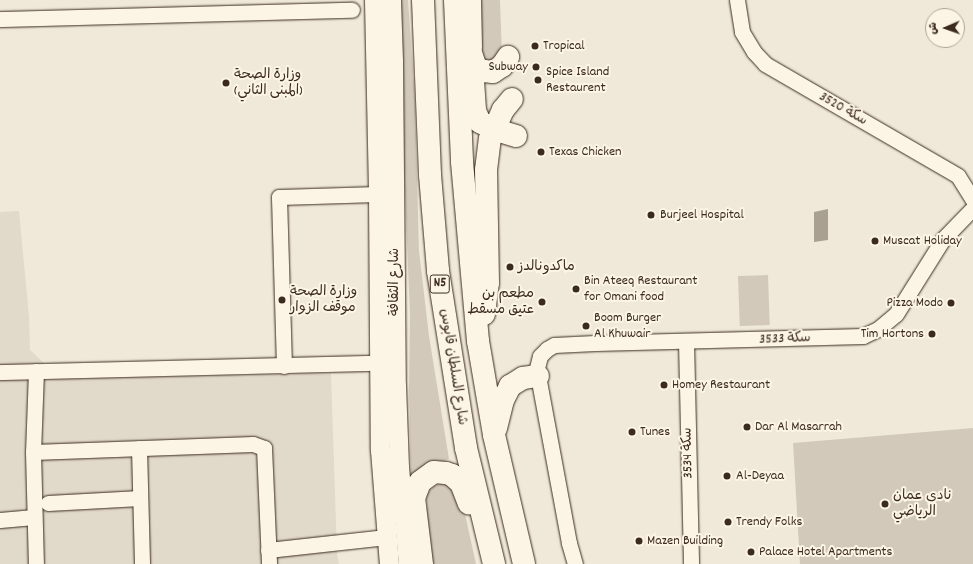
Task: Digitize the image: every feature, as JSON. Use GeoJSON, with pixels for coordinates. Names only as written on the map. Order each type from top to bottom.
{"type":"FeatureCollection","features":[{"type":"Feature","properties":{"kind":"highway","name":"شارع السلطان قابوس"},"geometry":{"type":"LineString","coordinates":[[424,0],[430,167],[438,270],[466,448],[494,564]]}},
{"type":"Feature","properties":{"kind":"highway","name":"شارع السلطان قابوس"},"geometry":{"type":"LineString","coordinates":[[455,0],[462,162],[478,341],[494,434],[524,564]]}},
{"type":"Feature","properties":{"kind":"highway"},"geometry":{"type":"LineString","coordinates":[[470,0],[471,52],[475,111],[480,122],[493,129],[516,136]]}},
{"type":"Feature","properties":{"kind":"highway"},"geometry":{"type":"LineString","coordinates":[[471,52],[476,68],[493,72],[502,66],[508,56]]}},
{"type":"Feature","properties":{"kind":"highway"},"geometry":{"type":"LineString","coordinates":[[478,341],[487,294],[486,170],[490,139],[493,129],[503,110],[512,99]]}},
{"type":"Feature","properties":{"kind":"highway"},"geometry":{"type":"LineString","coordinates":[[494,434],[503,400],[510,386],[539,366]]}},
{"type":"Feature","properties":{"kind":"highway"},"geometry":{"type":"LineString","coordinates":[[422,564],[414,498],[420,482],[434,472],[446,472],[457,478],[465,490],[476,522],[486,535]]}},
{"type":"Feature","properties":{"kind":"main road","name":"شارع الثقافة"},"geometry":{"type":"LineString","coordinates":[[374,0],[378,194],[380,450],[388,564]]}},
{"type":"Feature","properties":{"kind":"main road","name":"شارع الثقافة"},"geometry":{"type":"LineString","coordinates":[[391,0],[396,386],[399,467],[408,564]]}},
{"type":"Feature","properties":{"kind":"street","name":"سكة 3520"},"geometry":{"type":"LineString","coordinates":[[737,0],[742,32],[754,52],[765,64],[958,176],[973,200]]}},
{"type":"Feature","properties":{"kind":"street"},"geometry":{"type":"LineString","coordinates":[[0,19],[352,10]]}},
{"type":"Feature","properties":{"kind":"street"},"geometry":{"type":"LineString","coordinates":[[284,366],[279,197],[378,194]]}},
{"type":"Feature","properties":{"kind":"street","name":"سكة 3533"},"geometry":{"type":"LineString","coordinates":[[539,366],[554,345],[847,337],[871,333],[896,314],[943,239],[973,208]]}},
{"type":"Feature","properties":{"kind":"street","name":"سكة 3534"},"geometry":{"type":"LineString","coordinates":[[686,341],[691,564]]}},
{"type":"Feature","properties":{"kind":"street"},"geometry":{"type":"LineString","coordinates":[[0,372],[379,363]]}},
{"type":"Feature","properties":{"kind":"street"},"geometry":{"type":"LineString","coordinates":[[539,366],[569,543],[576,564]]}},
{"type":"Feature","properties":{"kind":"street"},"geometry":{"type":"LineString","coordinates":[[36,371],[33,452],[36,564]]}},
{"type":"Feature","properties":{"kind":"street"},"geometry":{"type":"LineString","coordinates":[[33,452],[253,444],[264,448],[269,557],[386,537]]}},
{"type":"Feature","properties":{"kind":"street"},"geometry":{"type":"LineString","coordinates":[[139,448],[142,564]]}},
{"type":"Feature","properties":{"kind":"street"},"geometry":{"type":"LineString","coordinates":[[48,503],[140,498]]}},
{"type":"Feature","properties":{"kind":"street"},"geometry":{"type":"LineString","coordinates":[[0,520],[34,517]]}},
{"type":"Feature","properties":{"kind":"shaded area"},"geometry":{"type":"Polygon","coordinates":[[[397,0],[408,0],[415,99],[419,251],[429,336],[449,459],[411,478],[409,389],[410,314],[397,0]]]}},
{"type":"Feature","properties":{"kind":"shaded area"},"geometry":{"type":"Polygon","coordinates":[[[476,0],[500,0],[502,56],[496,65],[479,57],[476,0]]]}},
{"type":"Feature","properties":{"kind":"shaded area"},"geometry":{"type":"Polygon","coordinates":[[[828,209],[828,240],[814,242],[814,212],[828,209]]]}},
{"type":"Feature","properties":{"kind":"shaded area"},"geometry":{"type":"Polygon","coordinates":[[[19,211],[29,316],[30,350],[60,378],[331,373],[337,553],[339,564],[0,564],[0,212],[19,211]]]}},
{"type":"Feature","properties":{"kind":"shaded area"},"geometry":{"type":"Polygon","coordinates":[[[768,275],[770,325],[740,326],[738,276],[768,275]]]}},
{"type":"Feature","properties":{"kind":"shaded area","name":"نادي عمان الرياضي"},"geometry":{"type":"Polygon","coordinates":[[[973,428],[973,564],[800,564],[793,443],[973,428]]]}},
{"type":"Feature","properties":{"kind":"shaded area"},"geometry":{"type":"Polygon","coordinates":[[[444,483],[460,491],[476,564],[431,564],[426,515],[427,493],[434,486],[444,483]]]}},
{"type":"Feature","properties":{"kind":"place","name":"Tropical"},"geometry":{"type":"Point","coordinates":[535,46]}},
{"type":"Feature","properties":{"kind":"place","name":"Subway"},"geometry":{"type":"Point","coordinates":[536,67]}},
{"type":"Feature","properties":{"kind":"place","name":"Spice Island Restaurent"},"geometry":{"type":"Point","coordinates":[538,80]}},
{"type":"Feature","properties":{"kind":"place","name":"وزارة الصحة (المبنى الثاني)"},"geometry":{"type":"Point","coordinates":[226,83]}},
{"type":"Feature","properties":{"kind":"place","name":"Texas Chicken"},"geometry":{"type":"Point","coordinates":[541,152]}},
{"type":"Feature","properties":{"kind":"place","name":"Burjeel Hospital"},"geometry":{"type":"Point","coordinates":[651,215]}},
{"type":"Feature","properties":{"kind":"place","name":"Muscat Holiday"},"geometry":{"type":"Point","coordinates":[875,241]}},
{"type":"Feature","properties":{"kind":"place","name":"ماكدونالدز"},"geometry":{"type":"Point","coordinates":[510,267]}},
{"type":"Feature","properties":{"kind":"place","name":"Bin Ateeq Restaurant for Omani food"},"geometry":{"type":"Point","coordinates":[576,289]}},
{"type":"Feature","properties":{"kind":"place","name":"وزارة الصحة موقف الزوار"},"geometry":{"type":"Point","coordinates":[282,300]}},
{"type":"Feature","properties":{"kind":"place","name":"مطعم بن عتيق مسقط"},"geometry":{"type":"Point","coordinates":[542,302]}},
{"type":"Feature","properties":{"kind":"place","name":"Pizza Modo"},"geometry":{"type":"Point","coordinates":[951,303]}},
{"type":"Feature","properties":{"kind":"place","name":"Boom Burger Al Khuwair"},"geometry":{"type":"Point","coordinates":[586,326]}},
{"type":"Feature","properties":{"kind":"place","name":"Tim Hortons"},"geometry":{"type":"Point","coordinates":[932,334]}},
{"type":"Feature","properties":{"kind":"place","name":"Homey Restaurant"},"geometry":{"type":"Point","coordinates":[664,385]}},
{"type":"Feature","properties":{"kind":"place","name":"Dar Al Masarrah"},"geometry":{"type":"Point","coordinates":[747,427]}},
{"type":"Feature","properties":{"kind":"place","name":"Tunes"},"geometry":{"type":"Point","coordinates":[632,432]}},
{"type":"Feature","properties":{"kind":"place","name":"Al-Deyaa"},"geometry":{"type":"Point","coordinates":[727,476]}},
{"type":"Feature","properties":{"kind":"place","name":"نادي عمان الرياضي"},"geometry":{"type":"Point","coordinates":[885,504]}},
{"type":"Feature","properties":{"kind":"place","name":"Trendy Folks"},"geometry":{"type":"Point","coordinates":[728,522]}},
{"type":"Feature","properties":{"kind":"place","name":"Mazen Building"},"geometry":{"type":"Point","coordinates":[639,541]}},
{"type":"Feature","properties":{"kind":"place","name":"Palace Hotel Apartments"},"geometry":{"type":"Point","coordinates":[751,552]}}]}
